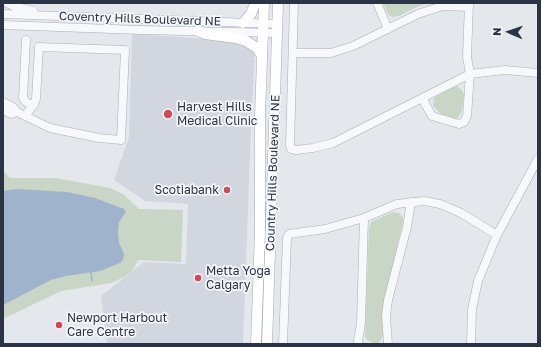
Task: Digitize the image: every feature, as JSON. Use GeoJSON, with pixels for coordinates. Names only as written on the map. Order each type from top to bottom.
{"type":"FeatureCollection","features":[{"type":"Feature","properties":{"kind":"main road"},"geometry":{"type":"LineString","coordinates":[[243,23],[251,14],[256,3]]}},
{"type":"Feature","properties":{"kind":"main road","name":"Country Hills Boulevard NE"},"geometry":{"type":"LineString","coordinates":[[256,344],[264,3]]}},
{"type":"Feature","properties":{"kind":"main road","name":"Country Hills Boulevard NE"},"geometry":{"type":"LineString","coordinates":[[267,344],[278,3]]}},
{"type":"Feature","properties":{"kind":"main road"},"geometry":{"type":"LineString","coordinates":[[198,31],[205,34],[236,38],[246,41],[257,48],[262,56]]}},
{"type":"Feature","properties":{"kind":"street"},"geometry":{"type":"LineString","coordinates":[[7,3],[13,6],[54,15]]}},
{"type":"Feature","properties":{"kind":"street"},"geometry":{"type":"LineString","coordinates":[[294,3],[291,149],[296,150],[313,148],[333,143],[470,74],[505,70],[538,73]]}},
{"type":"Feature","properties":{"kind":"street"},"geometry":{"type":"LineString","coordinates":[[377,3],[388,29]]}},
{"type":"Feature","properties":{"kind":"street"},"geometry":{"type":"LineString","coordinates":[[293,53],[331,53],[353,46],[418,14],[443,6],[469,5],[467,57],[470,74],[467,116],[464,122],[459,124],[432,116],[422,98]]}},
{"type":"Feature","properties":{"kind":"street","name":"Coventry Hills Boulevard NE"},"geometry":{"type":"LineString","coordinates":[[3,14],[243,23],[263,28]]}},
{"type":"Feature","properties":{"kind":"street"},"geometry":{"type":"LineString","coordinates":[[106,17],[140,30]]}},
{"type":"Feature","properties":{"kind":"street","name":"Coventry Hills Boulevard NE"},"geometry":{"type":"LineString","coordinates":[[3,26],[198,31],[278,28]]}},
{"type":"Feature","properties":{"kind":"street"},"geometry":{"type":"LineString","coordinates":[[26,40],[23,98],[26,102],[33,106]]}},
{"type":"Feature","properties":{"kind":"street"},"geometry":{"type":"LineString","coordinates":[[3,102],[13,107],[17,112],[25,116],[50,128],[99,138],[121,140],[125,50],[39,47],[36,99],[33,106],[25,116]]}},
{"type":"Feature","properties":{"kind":"street"},"geometry":{"type":"LineString","coordinates":[[3,110],[10,114],[17,112]]}},
{"type":"Feature","properties":{"kind":"street"},"geometry":{"type":"LineString","coordinates":[[471,344],[472,309],[478,280],[497,235],[536,168],[538,159]]}},
{"type":"Feature","properties":{"kind":"street"},"geometry":{"type":"LineString","coordinates":[[283,344],[286,238],[289,234],[325,229],[364,218],[397,204],[424,201],[440,204],[461,213],[497,235]]}},
{"type":"Feature","properties":{"kind":"street"},"geometry":{"type":"LineString","coordinates":[[388,344],[386,316],[388,300],[407,227],[411,202]]}},
{"type":"Feature","properties":{"kind":"street"},"geometry":{"type":"LineString","coordinates":[[359,344],[364,218]]}},
{"type":"Feature","properties":{"kind":"shaded area"},"geometry":{"type":"Polygon","coordinates":[[[132,34],[243,41],[255,52],[243,344],[107,344],[101,296],[144,262],[186,264],[188,204],[145,201],[114,180],[129,137],[132,34]]]}},
{"type":"Feature","properties":{"kind":"green space"},"geometry":{"type":"Polygon","coordinates":[[[383,3],[428,3],[399,16],[392,17],[388,14],[383,3]]]}},
{"type":"Feature","properties":{"kind":"green space"},"geometry":{"type":"Polygon","coordinates":[[[457,86],[462,90],[464,95],[462,110],[459,116],[457,118],[453,118],[441,114],[433,106],[434,98],[457,86]]]}},
{"type":"Feature","properties":{"kind":"green space"},"geometry":{"type":"Polygon","coordinates":[[[3,171],[10,178],[56,178],[110,188],[123,194],[139,209],[183,210],[181,262],[138,260],[133,270],[124,277],[111,283],[61,291],[3,319],[3,171]]]}},
{"type":"Feature","properties":{"kind":"green space"},"geometry":{"type":"Polygon","coordinates":[[[393,212],[399,213],[403,218],[403,222],[383,306],[382,323],[384,334],[378,343],[373,343],[366,339],[365,334],[369,229],[371,222],[393,212]]]}},
{"type":"Feature","properties":{"kind":"water"},"geometry":{"type":"Polygon","coordinates":[[[17,189],[67,192],[95,198],[124,209],[126,212],[119,222],[118,233],[119,243],[124,254],[123,260],[120,263],[100,271],[66,276],[51,280],[3,305],[3,191],[17,189]]]}},
{"type":"Feature","properties":{"kind":"waterway"},"geometry":{"type":"LineString","coordinates":[[91,272],[92,281]]}},
{"type":"Feature","properties":{"kind":"place","name":"Harvest Hills Medical Clinic"},"geometry":{"type":"Point","coordinates":[168,114]}},
{"type":"Feature","properties":{"kind":"place","name":"Scotiabank"},"geometry":{"type":"Point","coordinates":[227,190]}},
{"type":"Feature","properties":{"kind":"place","name":"Metta Yoga Calgary"},"geometry":{"type":"Point","coordinates":[198,278]}},
{"type":"Feature","properties":{"kind":"place","name":"Newport Harbout Care Centre"},"geometry":{"type":"Point","coordinates":[59,325]}}]}
